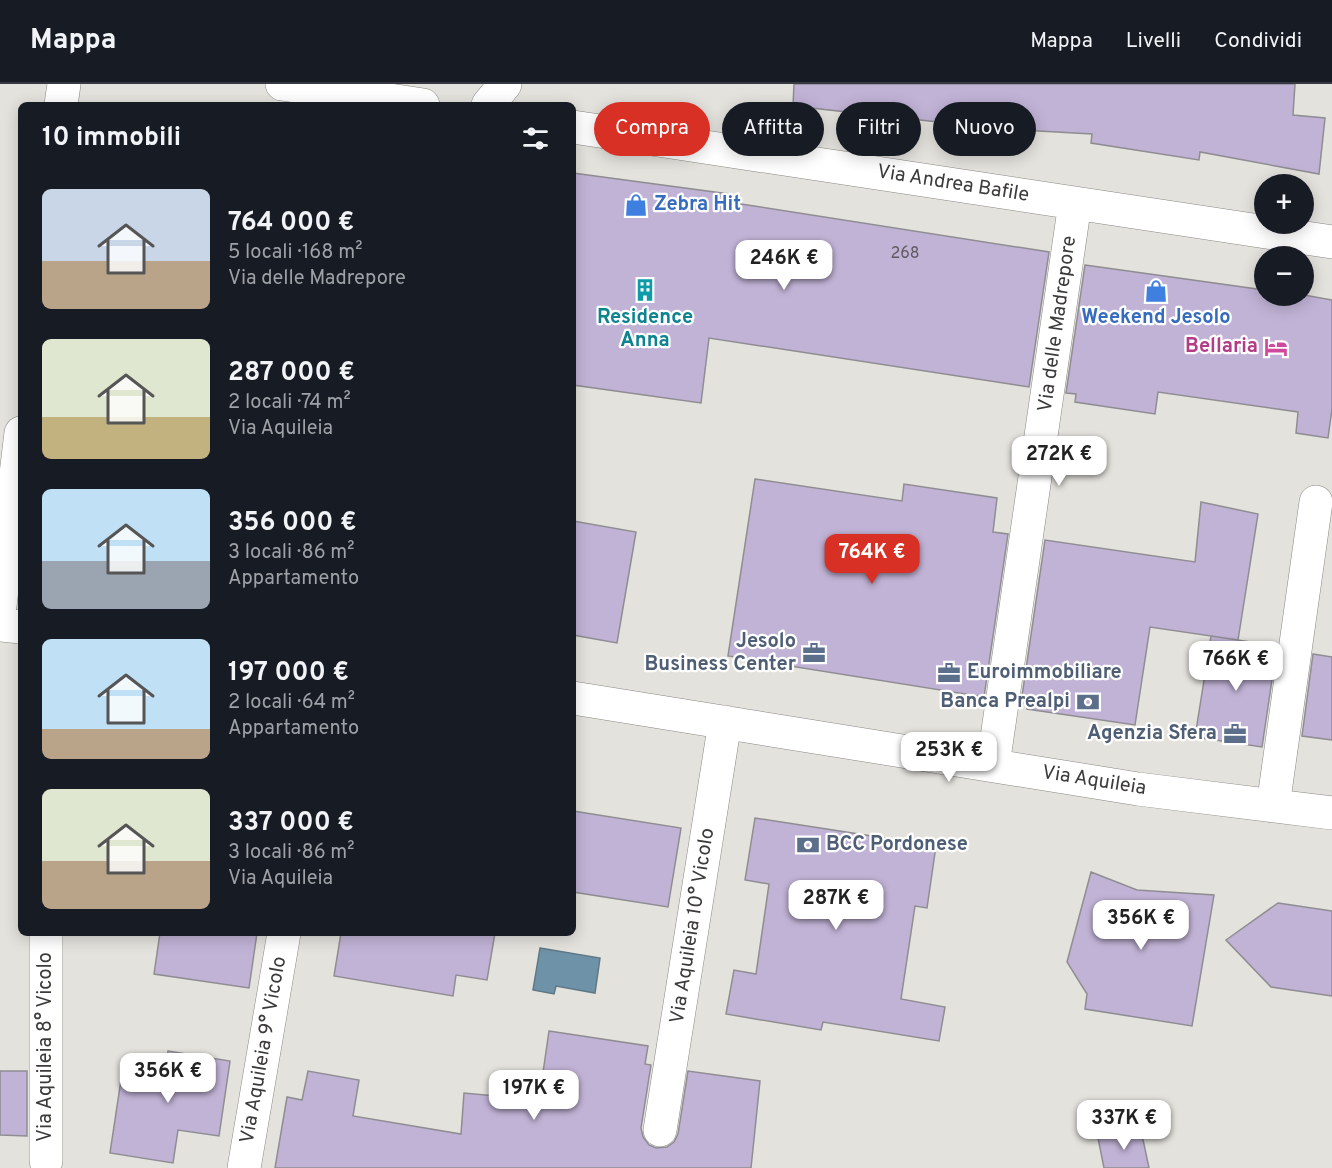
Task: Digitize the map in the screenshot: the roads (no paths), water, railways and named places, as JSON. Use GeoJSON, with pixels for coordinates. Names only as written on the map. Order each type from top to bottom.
{"type":"FeatureCollection","features":[{"type":"Feature","properties":{"kind":"street"},"geometry":{"type":"LineString","coordinates":[[61,102],[64,84]]}},
{"type":"Feature","properties":{"kind":"street"},"geometry":{"type":"LineString","coordinates":[[282,84],[352,89],[410,102]]}},
{"type":"Feature","properties":{"kind":"street"},"geometry":{"type":"LineString","coordinates":[[490,102],[505,84]]}},
{"type":"Feature","properties":{"kind":"street","name":"Via Andrea Bafile"},"geometry":{"type":"LineString","coordinates":[[576,127],[1332,242]]}},
{"type":"Feature","properties":{"kind":"street","name":"Via delle Madrepore"},"geometry":{"type":"LineString","coordinates":[[993,765],[1075,203]]}},
{"type":"Feature","properties":{"kind":"street"},"geometry":{"type":"LineString","coordinates":[[0,606],[18,458]]}},
{"type":"Feature","properties":{"kind":"street"},"geometry":{"type":"LineString","coordinates":[[1274,806],[1316,502]]}},
{"type":"Feature","properties":{"kind":"street"},"geometry":{"type":"LineString","coordinates":[[0,625],[18,627]]}},
{"type":"Feature","properties":{"kind":"street","name":"Via Aquileia"},"geometry":{"type":"LineString","coordinates":[[576,698],[1138,789],[1332,813]]}},
{"type":"Feature","properties":{"kind":"street","name":"Via Aquileia 10° Vicolo"},"geometry":{"type":"LineString","coordinates":[[660,1130],[725,722]]}},
{"type":"Feature","properties":{"kind":"street","name":"Via Aquileia 8° Vicolo"},"geometry":{"type":"LineString","coordinates":[[46,936],[46,1161]]}},
{"type":"Feature","properties":{"kind":"street","name":"Via Aquileia 9° Vicolo"},"geometry":{"type":"LineString","coordinates":[[244,1168],[283,936]]}},
{"type":"Feature","properties":{"kind":"water"},"geometry":{"type":"Polygon","coordinates":[[[540,948],[600,958],[595,993],[556,986],[554,994],[533,990],[540,948]]]}},
{"type":"Feature","properties":{"kind":"place","name":"Zebra Hit"},"geometry":{"type":"Point","coordinates":[636,205]}},
{"type":"Feature","properties":{"kind":"place","name":"Residence Anna"},"geometry":{"type":"Point","coordinates":[645,290]}},
{"type":"Feature","properties":{"kind":"place","name":"Weekend Jesolo"},"geometry":{"type":"Point","coordinates":[1156,291]}},
{"type":"Feature","properties":{"kind":"place","name":"Bellaria"},"geometry":{"type":"Point","coordinates":[1276,347]}},
{"type":"Feature","properties":{"kind":"place","name":"Jesolo Business Center"},"geometry":{"type":"Point","coordinates":[814,653]}},
{"type":"Feature","properties":{"kind":"place","name":"Euroimmobiliare"},"geometry":{"type":"Point","coordinates":[949,673]}},
{"type":"Feature","properties":{"kind":"place","name":"Banca Prealpi"},"geometry":{"type":"Point","coordinates":[1088,702]}},
{"type":"Feature","properties":{"kind":"place","name":"Agenzia Sfera"},"geometry":{"type":"Point","coordinates":[1235,734]}},
{"type":"Feature","properties":{"kind":"place","name":"BCC Pordonese"},"geometry":{"type":"Point","coordinates":[808,845]}}]}
